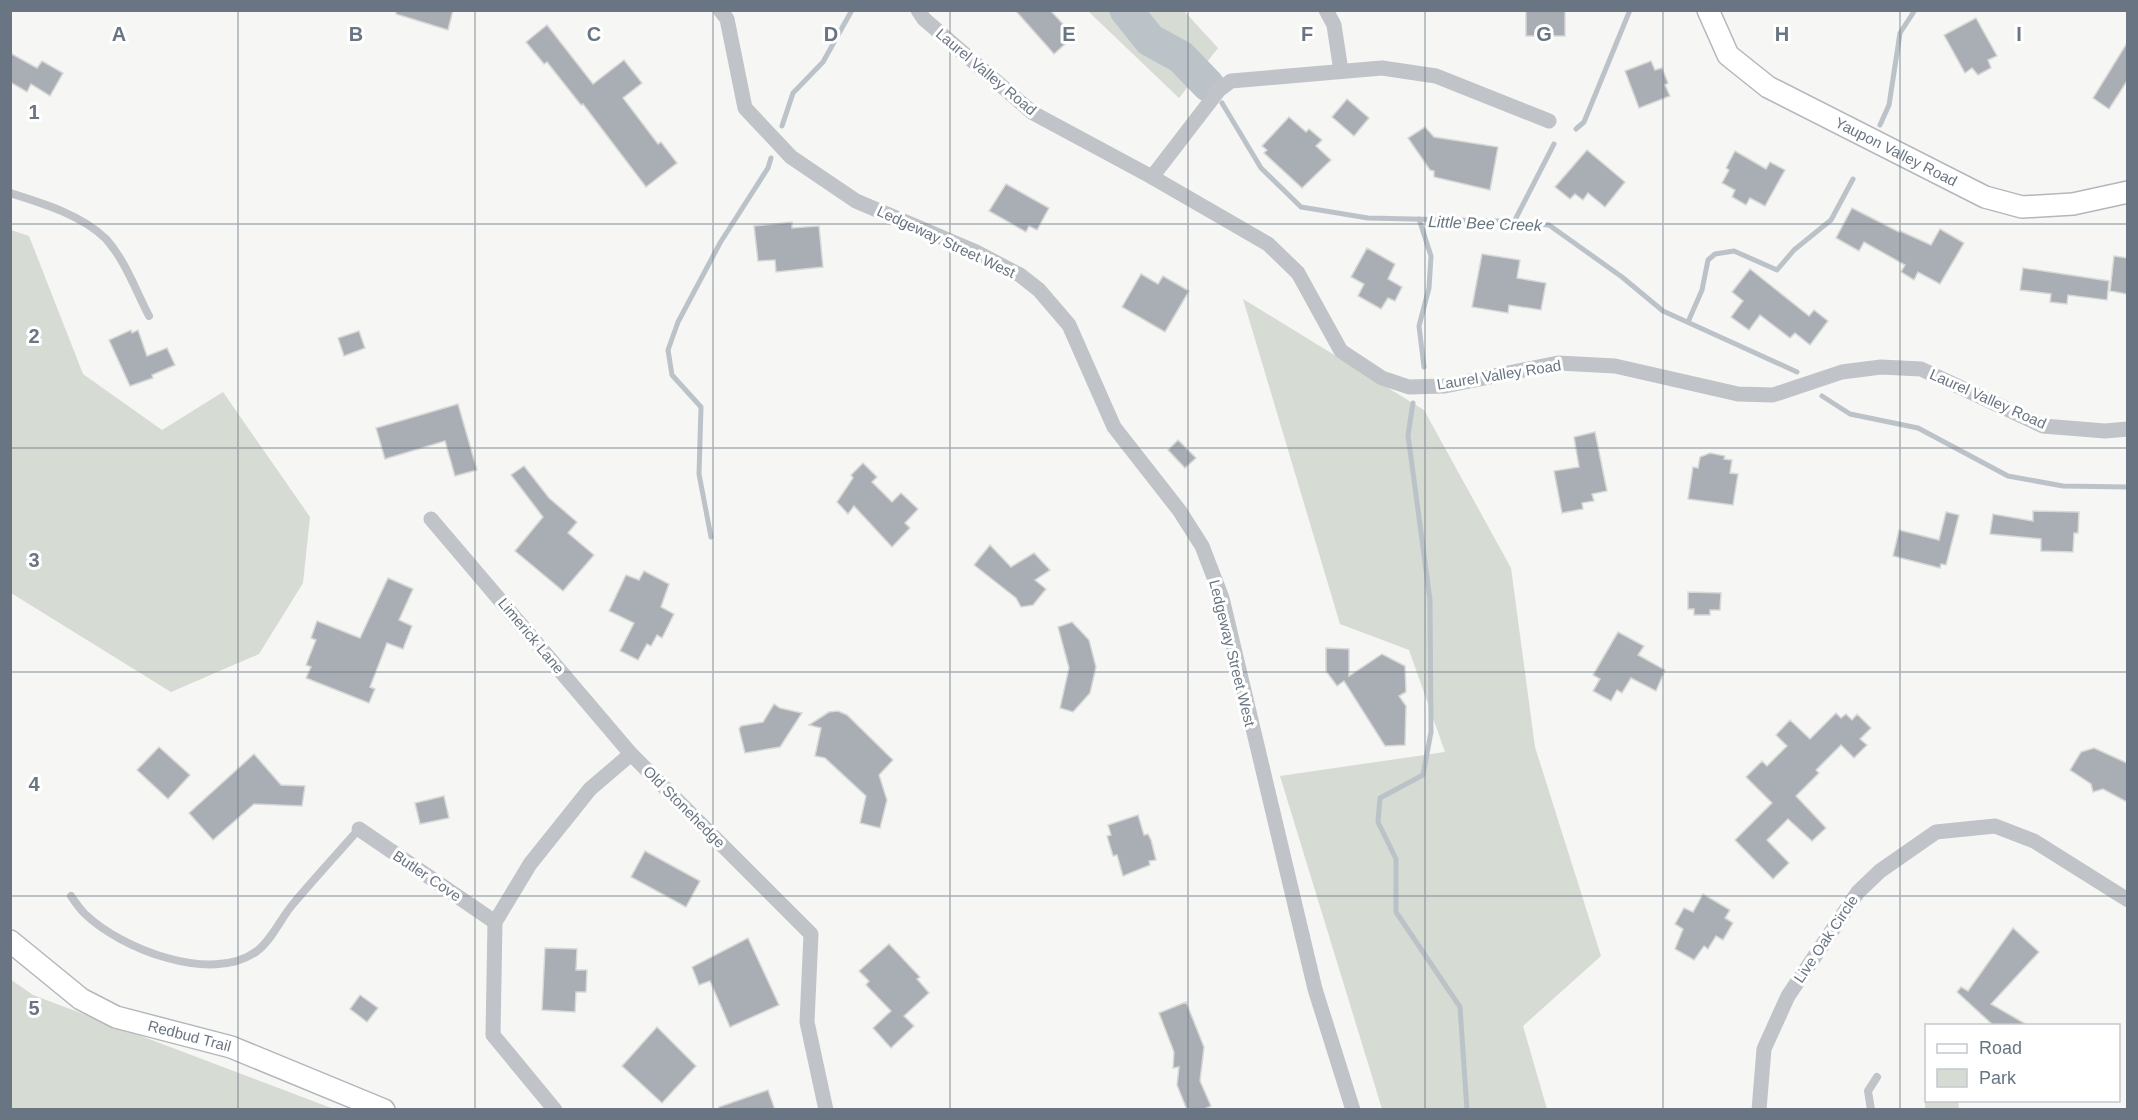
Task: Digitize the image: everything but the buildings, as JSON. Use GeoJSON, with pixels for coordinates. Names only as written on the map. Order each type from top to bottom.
{"type":"FeatureCollection","features":[{"type":"Feature","properties":{"kind":"street","name":"Ledgeway Street West"},"geometry":{"type":"LineString","coordinates":[[720,10],[727,19],[745,108],[791,157],[856,201],[976,252],[1020,275],[1039,290],[1069,325],[1114,427],[1179,510],[1202,546],[1222,598],[1315,989],[1353,1110]]}},
{"type":"Feature","properties":{"kind":"street","name":"Laurel Valley Road"},"geometry":{"type":"LineString","coordinates":[[918,10],[924,19],[1033,113],[1152,177],[1268,244],[1298,273],[1341,351],[1382,378],[1409,387],[1445,386],[1558,363],[1615,366],[1738,394],[1773,396],[1842,372],[1881,367],[1921,369],[2043,426],[2105,431],[2127,429]]}},
{"type":"Feature","properties":{"kind":"street"},"geometry":{"type":"LineString","coordinates":[[1326,10],[1334,25],[1341,71]]}},
{"type":"Feature","properties":{"kind":"street","name":"Yaupon Valley Road"},"geometry":{"type":"LineString","coordinates":[[1708,10],[1728,55],[1768,87],[1986,198],[2022,207],[2073,204],[2127,192]]}},
{"type":"Feature","properties":{"kind":"street"},"geometry":{"type":"LineString","coordinates":[[1152,177],[1219,90],[1231,81],[1382,68],[1436,76],[1549,122]]}},
{"type":"Feature","properties":{"kind":"street","name":"Limerick Lane"},"geometry":{"type":"LineString","coordinates":[[431,519],[631,754]]}},
{"type":"Feature","properties":{"kind":"street","name":"Old Stonehedge"},"geometry":{"type":"LineString","coordinates":[[495,922],[530,864],[590,789],[631,754],[811,934],[807,1022],[826,1110]]}},
{"type":"Feature","properties":{"kind":"street","name":"Live Oak Circle"},"geometry":{"type":"LineString","coordinates":[[1759,1110],[1764,1049],[1795,986],[1858,892],[1881,871],[1936,832],[1995,826],[2034,841],[2127,900]]}},
{"type":"Feature","properties":{"kind":"street","name":"Butler Cove"},"geometry":{"type":"LineString","coordinates":[[359,829],[495,922]]}},
{"type":"Feature","properties":{"kind":"street"},"geometry":{"type":"LineString","coordinates":[[495,922],[493,1035],[555,1110]]}},
{"type":"Feature","properties":{"kind":"street","name":"Redbud Trail"},"geometry":{"type":"LineString","coordinates":[[10,941],[81,999],[116,1017],[231,1047],[384,1110]]}},
{"type":"Feature","properties":{"kind":"lane"},"geometry":{"type":"LineString","coordinates":[[10,193],[42,203],[78,221],[107,241],[123,265],[149,316]]}},
{"type":"Feature","properties":{"kind":"lane"},"geometry":{"type":"LineString","coordinates":[[71,896],[85,914],[119,938],[154,955],[197,964],[231,963],[257,951],[292,905],[359,829]]}},
{"type":"Feature","properties":{"kind":"lane"},"geometry":{"type":"LineString","coordinates":[[1871,1110],[1868,1091],[1877,1077]]}},
{"type":"Feature","properties":{"kind":"green space"},"geometry":{"type":"Polygon","coordinates":[[[1088,11],[1184,11],[1218,48],[1179,98],[1088,11]]]}},
{"type":"Feature","properties":{"kind":"green space"},"geometry":{"type":"Polygon","coordinates":[[[11,230],[29,236],[83,374],[162,430],[223,392],[310,517],[303,583],[259,654],[171,692],[11,593],[11,230]]]}},
{"type":"Feature","properties":{"kind":"green space"},"geometry":{"type":"Polygon","coordinates":[[[1243,299],[1424,410],[1511,568],[1535,747],[1601,956],[1523,1026],[1547,1109],[1382,1109],[1280,776],[1445,752],[1409,650],[1340,624],[1243,299]]]}},
{"type":"Feature","properties":{"kind":"green space"},"geometry":{"type":"Polygon","coordinates":[[[10,979],[33,995],[334,1109],[11,1109],[10,979]]]}},
{"type":"Feature","properties":{"kind":"green space"},"geometry":{"type":"Polygon","coordinates":[[[1925,1102],[1958,1102],[1959,1109],[1925,1109],[1925,1102]]]}},
{"type":"Feature","properties":{"kind":"waterway"},"geometry":{"type":"LineString","coordinates":[[782,126],[793,93],[823,62],[852,10]]}},
{"type":"Feature","properties":{"kind":"waterway","name":"Little Bee Creek"},"geometry":{"type":"LineString","coordinates":[[1126,10],[1150,40],[1181,57],[1208,85]]}},
{"type":"Feature","properties":{"kind":"waterway"},"geometry":{"type":"LineString","coordinates":[[1576,129],[1584,122],[1630,10]]}},
{"type":"Feature","properties":{"kind":"waterway"},"geometry":{"type":"LineString","coordinates":[[1880,125],[1889,105],[1900,33],[1915,10]]}},
{"type":"Feature","properties":{"kind":"waterway","name":"Little Bee Creek"},"geometry":{"type":"LineString","coordinates":[[1222,103],[1261,168],[1301,207],[1368,218],[1498,221],[1549,225],[1622,277],[1663,311],[1797,372]]}},
{"type":"Feature","properties":{"kind":"waterway"},"geometry":{"type":"LineString","coordinates":[[1514,222],[1554,144]]}},
{"type":"Feature","properties":{"kind":"waterway"},"geometry":{"type":"LineString","coordinates":[[711,537],[699,474],[701,407],[672,375],[668,350],[678,322],[720,243],[768,168],[771,158]]}},
{"type":"Feature","properties":{"kind":"waterway"},"geometry":{"type":"LineString","coordinates":[[1688,322],[1702,290],[1708,260],[1715,254],[1734,251],[1777,270],[1794,250],[1831,220],[1853,179]]}},
{"type":"Feature","properties":{"kind":"waterway"},"geometry":{"type":"LineString","coordinates":[[1419,219],[1431,256],[1429,288],[1419,326],[1424,367]]}},
{"type":"Feature","properties":{"kind":"waterway","name":"Little Bee Creek"},"geometry":{"type":"LineString","coordinates":[[1822,396],[1850,414],[1918,428],[2008,476],[2063,486],[2128,487]]}},
{"type":"Feature","properties":{"kind":"waterway"},"geometry":{"type":"LineString","coordinates":[[1413,403],[1408,435],[1430,600],[1431,732],[1423,775],[1380,798],[1378,822],[1396,859],[1396,912],[1460,1007],[1467,1110]]}}]}
